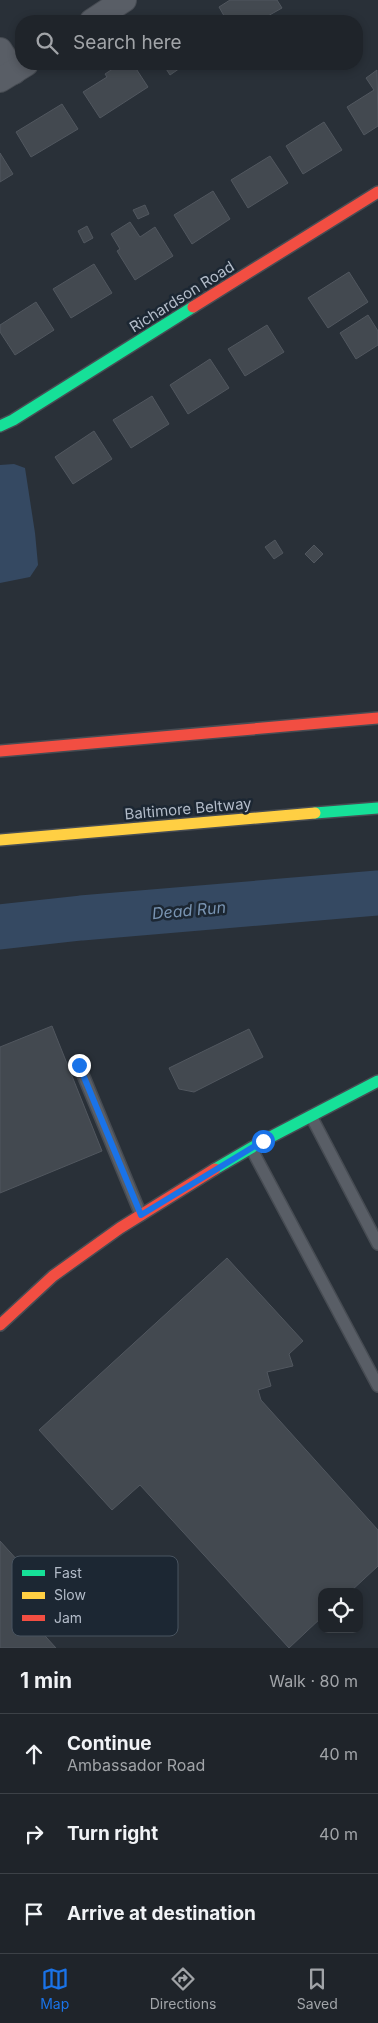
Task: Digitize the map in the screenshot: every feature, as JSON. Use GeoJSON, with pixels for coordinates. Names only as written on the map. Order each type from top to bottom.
{"type":"FeatureCollection","features":[{"type":"Feature","properties":{"kind":"main road","name":"Richardson Road"},"geometry":{"type":"LineString","coordinates":[[0,426],[13,420],[375,201]]}},
{"type":"Feature","properties":{"kind":"main road"},"geometry":{"type":"LineString","coordinates":[[0,751],[378,718]]}},
{"type":"Feature","properties":{"kind":"main road","name":"Baltimore Beltway"},"geometry":{"type":"LineString","coordinates":[[0,840],[378,808]]}},
{"type":"Feature","properties":{"kind":"main road"},"geometry":{"type":"LineString","coordinates":[[0,1325],[53,1276],[141,1215],[251,1148],[378,1081]]}},
{"type":"Feature","properties":{"kind":"street"},"geometry":{"type":"LineString","coordinates":[[101,15],[124,0]]}},
{"type":"Feature","properties":{"kind":"street"},"geometry":{"type":"LineString","coordinates":[[0,50],[13,72]]}},
{"type":"Feature","properties":{"kind":"lane"},"geometry":{"type":"LineString","coordinates":[[79,1065],[141,1215]]}},
{"type":"Feature","properties":{"kind":"lane"},"geometry":{"type":"LineString","coordinates":[[311,1116],[378,1244]]}},
{"type":"Feature","properties":{"kind":"lane"},"geometry":{"type":"LineString","coordinates":[[251,1148],[378,1386]]}},
{"type":"Feature","properties":{"kind":"water"},"geometry":{"type":"Polygon","coordinates":[[[14,464],[25,468],[38,565],[30,577],[0,583],[0,465],[14,464]]]}},
{"type":"Feature","properties":{"kind":"building"},"geometry":{"type":"Polygon","coordinates":[[[230,0],[277,0],[282,8],[270,15],[224,15],[219,7],[230,0]]]}},
{"type":"Feature","properties":{"kind":"building"},"geometry":{"type":"Polygon","coordinates":[[[111,70],[137,70],[148,87],[100,118],[83,92],[107,77],[105,74],[111,70]]]}},
{"type":"Feature","properties":{"kind":"building"},"geometry":{"type":"Polygon","coordinates":[[[167,70],[177,70],[170,75],[167,70]]]}},
{"type":"Feature","properties":{"kind":"building"},"geometry":{"type":"Polygon","coordinates":[[[377,70],[378,126],[364,135],[347,107],[374,90],[366,78],[377,70]]]}},
{"type":"Feature","properties":{"kind":"building"},"geometry":{"type":"Polygon","coordinates":[[[62,104],[78,129],[31,157],[16,132],[62,104]]]}},
{"type":"Feature","properties":{"kind":"building"},"geometry":{"type":"Polygon","coordinates":[[[324,122],[342,150],[303,174],[286,146],[324,122]]]}},
{"type":"Feature","properties":{"kind":"building"},"geometry":{"type":"Polygon","coordinates":[[[0,153],[13,174],[0,182],[0,153]]]}},
{"type":"Feature","properties":{"kind":"building"},"geometry":{"type":"Polygon","coordinates":[[[270,156],[288,183],[248,208],[231,180],[270,156]]]}},
{"type":"Feature","properties":{"kind":"building"},"geometry":{"type":"Polygon","coordinates":[[[213,191],[230,219],[192,244],[174,215],[213,191]]]}},
{"type":"Feature","properties":{"kind":"building"},"geometry":{"type":"Polygon","coordinates":[[[145,205],[149,214],[138,219],[133,210],[145,205]]]}},
{"type":"Feature","properties":{"kind":"building"},"geometry":{"type":"Polygon","coordinates":[[[130,222],[140,237],[155,227],[173,256],[135,280],[117,251],[120,249],[111,234],[130,222]]]}},
{"type":"Feature","properties":{"kind":"building"},"geometry":{"type":"Polygon","coordinates":[[[87,226],[93,238],[84,243],[78,231],[87,226]]]}},
{"type":"Feature","properties":{"kind":"building"},"geometry":{"type":"Polygon","coordinates":[[[94,264],[112,293],[71,318],[53,289],[94,264]]]}},
{"type":"Feature","properties":{"kind":"building"},"geometry":{"type":"Polygon","coordinates":[[[349,272],[368,302],[328,328],[308,298],[349,272]]]}},
{"type":"Feature","properties":{"kind":"building"},"geometry":{"type":"Polygon","coordinates":[[[36,302],[54,330],[15,355],[0,332],[0,325],[36,302]]]}},
{"type":"Feature","properties":{"kind":"building"},"geometry":{"type":"Polygon","coordinates":[[[368,315],[378,331],[378,345],[356,359],[340,333],[368,315]]]}},
{"type":"Feature","properties":{"kind":"building"},"geometry":{"type":"Polygon","coordinates":[[[267,325],[284,352],[245,376],[228,349],[267,325]]]}},
{"type":"Feature","properties":{"kind":"building"},"geometry":{"type":"Polygon","coordinates":[[[210,359],[229,388],[188,414],[170,385],[210,359]]]}},
{"type":"Feature","properties":{"kind":"building"},"geometry":{"type":"Polygon","coordinates":[[[152,396],[169,424],[131,448],[113,420],[152,396]]]}},
{"type":"Feature","properties":{"kind":"building"},"geometry":{"type":"Polygon","coordinates":[[[94,431],[112,459],[73,484],[55,457],[94,431]]]}},
{"type":"Feature","properties":{"kind":"building"},"geometry":{"type":"Polygon","coordinates":[[[275,540],[283,553],[274,559],[265,547],[275,540]]]}},
{"type":"Feature","properties":{"kind":"building"},"geometry":{"type":"Polygon","coordinates":[[[314,545],[323,554],[314,563],[305,554],[314,545]]]}},
{"type":"Feature","properties":{"kind":"building"},"geometry":{"type":"Polygon","coordinates":[[[52,1026],[102,1151],[0,1193],[0,1047],[52,1026]]]}},
{"type":"Feature","properties":{"kind":"building"},"geometry":{"type":"Polygon","coordinates":[[[249,1029],[263,1057],[194,1092],[179,1089],[169,1068],[249,1029]]]}},
{"type":"Feature","properties":{"kind":"building"},"geometry":{"type":"Polygon","coordinates":[[[227,1258],[303,1341],[289,1354],[293,1366],[267,1372],[271,1386],[258,1390],[261,1400],[378,1530],[378,1566],[354,1588],[318,1588],[318,1621],[289,1648],[140,1485],[112,1510],[39,1430],[227,1258]]]}},
{"type":"Feature","properties":{"kind":"building"},"geometry":{"type":"Polygon","coordinates":[[[0,1541],[14,1556],[12,1556],[12,1636],[45,1636],[56,1648],[0,1648],[0,1541]]]}},
{"type":"Feature","properties":{"kind":"waterway","name":"Dead Run"},"geometry":{"type":"LineString","coordinates":[[0,927],[81,918],[378,893]]}},
{"type":"Feature","properties":{"kind":"traffic: fast"},"geometry":{"type":"LineString","coordinates":[[0,426],[13,420],[193,307]]}},
{"type":"Feature","properties":{"kind":"traffic: fast"},"geometry":{"type":"LineString","coordinates":[[315,813],[378,808]]}},
{"type":"Feature","properties":{"kind":"traffic: fast"},"geometry":{"type":"LineString","coordinates":[[215,1169],[263,1141],[378,1081]]}},
{"type":"Feature","properties":{"kind":"traffic: slow"},"geometry":{"type":"LineString","coordinates":[[0,840],[315,813]]}},
{"type":"Feature","properties":{"kind":"traffic: jam"},"geometry":{"type":"LineString","coordinates":[[193,307],[378,192]]}},
{"type":"Feature","properties":{"kind":"traffic: jam"},"geometry":{"type":"LineString","coordinates":[[0,751],[378,718]]}},
{"type":"Feature","properties":{"kind":"traffic: jam"},"geometry":{"type":"LineString","coordinates":[[0,1325],[53,1276],[120,1228],[215,1169]]}},
{"type":"Feature","properties":{"kind":"route"},"geometry":{"type":"LineString","coordinates":[[79,1065],[141,1215],[263,1141]]}}]}
